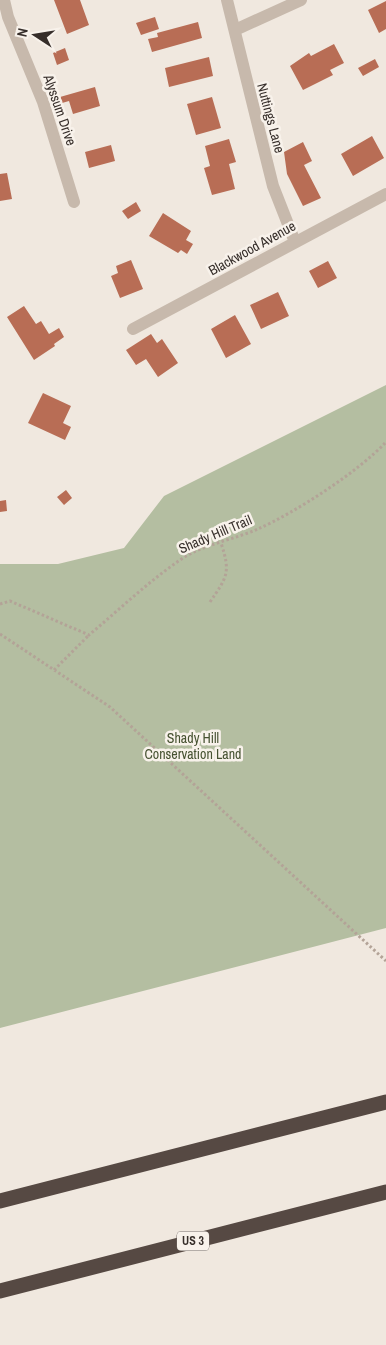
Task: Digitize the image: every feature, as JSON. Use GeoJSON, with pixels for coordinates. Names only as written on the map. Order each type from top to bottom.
{"type":"FeatureCollection","features":[{"type":"Feature","properties":{"kind":"highway"},"geometry":{"type":"LineString","coordinates":[[0,1202],[386,1102]]}},
{"type":"Feature","properties":{"kind":"highway","name":"US 3"},"geometry":{"type":"LineString","coordinates":[[0,1291],[386,1192]]}},
{"type":"Feature","properties":{"kind":"street","name":"Alyssum Drive"},"geometry":{"type":"LineString","coordinates":[[4,0],[8,17],[43,102],[74,202]]}},
{"type":"Feature","properties":{"kind":"street","name":"Nuttings Lane"},"geometry":{"type":"LineString","coordinates":[[227,0],[273,186],[295,242]]}},
{"type":"Feature","properties":{"kind":"street"},"geometry":{"type":"LineString","coordinates":[[234,30],[301,0]]}},
{"type":"Feature","properties":{"kind":"street","name":"Blackwood Avenue"},"geometry":{"type":"LineString","coordinates":[[133,329],[386,194]]}},
{"type":"Feature","properties":{"kind":"path","name":"Shady Hill Trail"},"geometry":{"type":"LineString","coordinates":[[54,670],[89,635],[141,590],[185,557],[259,528],[304,503],[370,459],[386,442]]}},
{"type":"Feature","properties":{"kind":"path"},"geometry":{"type":"LineString","coordinates":[[210,602],[224,582],[228,564],[221,543]]}},
{"type":"Feature","properties":{"kind":"path"},"geometry":{"type":"LineString","coordinates":[[0,604],[10,601],[89,635]]}},
{"type":"Feature","properties":{"kind":"path"},"geometry":{"type":"LineString","coordinates":[[0,634],[110,707],[386,961]]}},
{"type":"Feature","properties":{"kind":"green space","name":"Shady Hill Conservation Land"},"geometry":{"type":"Polygon","coordinates":[[[386,385],[386,928],[0,1028],[0,564],[58,564],[124,548],[164,496],[386,385]]]}},
{"type":"Feature","properties":{"kind":"building"},"geometry":{"type":"Polygon","coordinates":[[[54,0],[80,0],[89,25],[67,34],[54,0]]]}},
{"type":"Feature","properties":{"kind":"building"},"geometry":{"type":"Polygon","coordinates":[[[386,1],[386,29],[379,33],[368,10],[386,1]]]}},
{"type":"Feature","properties":{"kind":"building"},"geometry":{"type":"Polygon","coordinates":[[[155,17],[159,29],[141,35],[136,23],[155,17]]]}},
{"type":"Feature","properties":{"kind":"building"},"geometry":{"type":"Polygon","coordinates":[[[198,22],[202,38],[152,52],[148,39],[158,37],[157,33],[198,22]]]}},
{"type":"Feature","properties":{"kind":"building"},"geometry":{"type":"Polygon","coordinates":[[[334,44],[344,63],[330,70],[333,75],[303,90],[290,66],[309,53],[311,56],[334,44]]]}},
{"type":"Feature","properties":{"kind":"building"},"geometry":{"type":"Polygon","coordinates":[[[65,48],[69,60],[57,65],[53,53],[65,48]]]}},
{"type":"Feature","properties":{"kind":"building"},"geometry":{"type":"Polygon","coordinates":[[[209,57],[213,76],[169,87],[165,68],[209,57]]]}},
{"type":"Feature","properties":{"kind":"building"},"geometry":{"type":"Polygon","coordinates":[[[375,59],[379,67],[363,76],[358,68],[375,59]]]}},
{"type":"Feature","properties":{"kind":"building"},"geometry":{"type":"Polygon","coordinates":[[[95,87],[100,106],[73,114],[69,101],[62,103],[60,97],[95,87]]]}},
{"type":"Feature","properties":{"kind":"building"},"geometry":{"type":"Polygon","coordinates":[[[212,97],[221,128],[196,135],[187,104],[212,97]]]}},
{"type":"Feature","properties":{"kind":"building"},"geometry":{"type":"Polygon","coordinates":[[[372,136],[384,158],[353,176],[341,154],[372,136]]]}},
{"type":"Feature","properties":{"kind":"building"},"geometry":{"type":"Polygon","coordinates":[[[229,139],[236,162],[229,164],[235,189],[212,195],[204,168],[210,166],[205,146],[229,139]]]}},
{"type":"Feature","properties":{"kind":"building"},"geometry":{"type":"Polygon","coordinates":[[[303,142],[312,161],[304,165],[321,198],[303,206],[287,174],[284,152],[303,142]]]}},
{"type":"Feature","properties":{"kind":"building"},"geometry":{"type":"Polygon","coordinates":[[[111,145],[115,161],[89,168],[85,152],[111,145]]]}},
{"type":"Feature","properties":{"kind":"building"},"geometry":{"type":"Polygon","coordinates":[[[7,173],[12,199],[0,201],[0,174],[7,173]]]}},
{"type":"Feature","properties":{"kind":"building"},"geometry":{"type":"Polygon","coordinates":[[[136,202],[141,211],[128,219],[122,211],[136,202]]]}},
{"type":"Feature","properties":{"kind":"building"},"geometry":{"type":"Polygon","coordinates":[[[163,213],[191,231],[186,240],[193,244],[187,254],[181,250],[178,253],[149,236],[163,213]]]}},
{"type":"Feature","properties":{"kind":"building"},"geometry":{"type":"Polygon","coordinates":[[[131,260],[143,289],[120,298],[111,276],[118,273],[116,266],[131,260]]]}},
{"type":"Feature","properties":{"kind":"building"},"geometry":{"type":"Polygon","coordinates":[[[328,261],[337,278],[318,288],[309,271],[328,261]]]}},
{"type":"Feature","properties":{"kind":"building"},"geometry":{"type":"Polygon","coordinates":[[[278,292],[289,316],[261,329],[250,305],[278,292]]]}},
{"type":"Feature","properties":{"kind":"building"},"geometry":{"type":"Polygon","coordinates":[[[24,306],[36,324],[41,321],[49,334],[59,328],[64,337],[54,344],[55,346],[34,360],[7,317],[24,306]]]}},
{"type":"Feature","properties":{"kind":"building"},"geometry":{"type":"Polygon","coordinates":[[[235,315],[251,344],[226,358],[211,329],[235,315]]]}},
{"type":"Feature","properties":{"kind":"building"},"geometry":{"type":"Polygon","coordinates":[[[151,334],[157,343],[162,339],[178,363],[158,377],[146,359],[136,365],[126,350],[151,334]]]}},
{"type":"Feature","properties":{"kind":"building"},"geometry":{"type":"Polygon","coordinates":[[[43,393],[71,406],[63,423],[71,427],[65,440],[28,423],[43,393]]]}},
{"type":"Feature","properties":{"kind":"building"},"geometry":{"type":"Polygon","coordinates":[[[66,490],[72,498],[64,505],[57,497],[66,490]]]}},
{"type":"Feature","properties":{"kind":"building"},"geometry":{"type":"Polygon","coordinates":[[[6,500],[7,511],[0,512],[0,501],[6,500]]]}}]}
